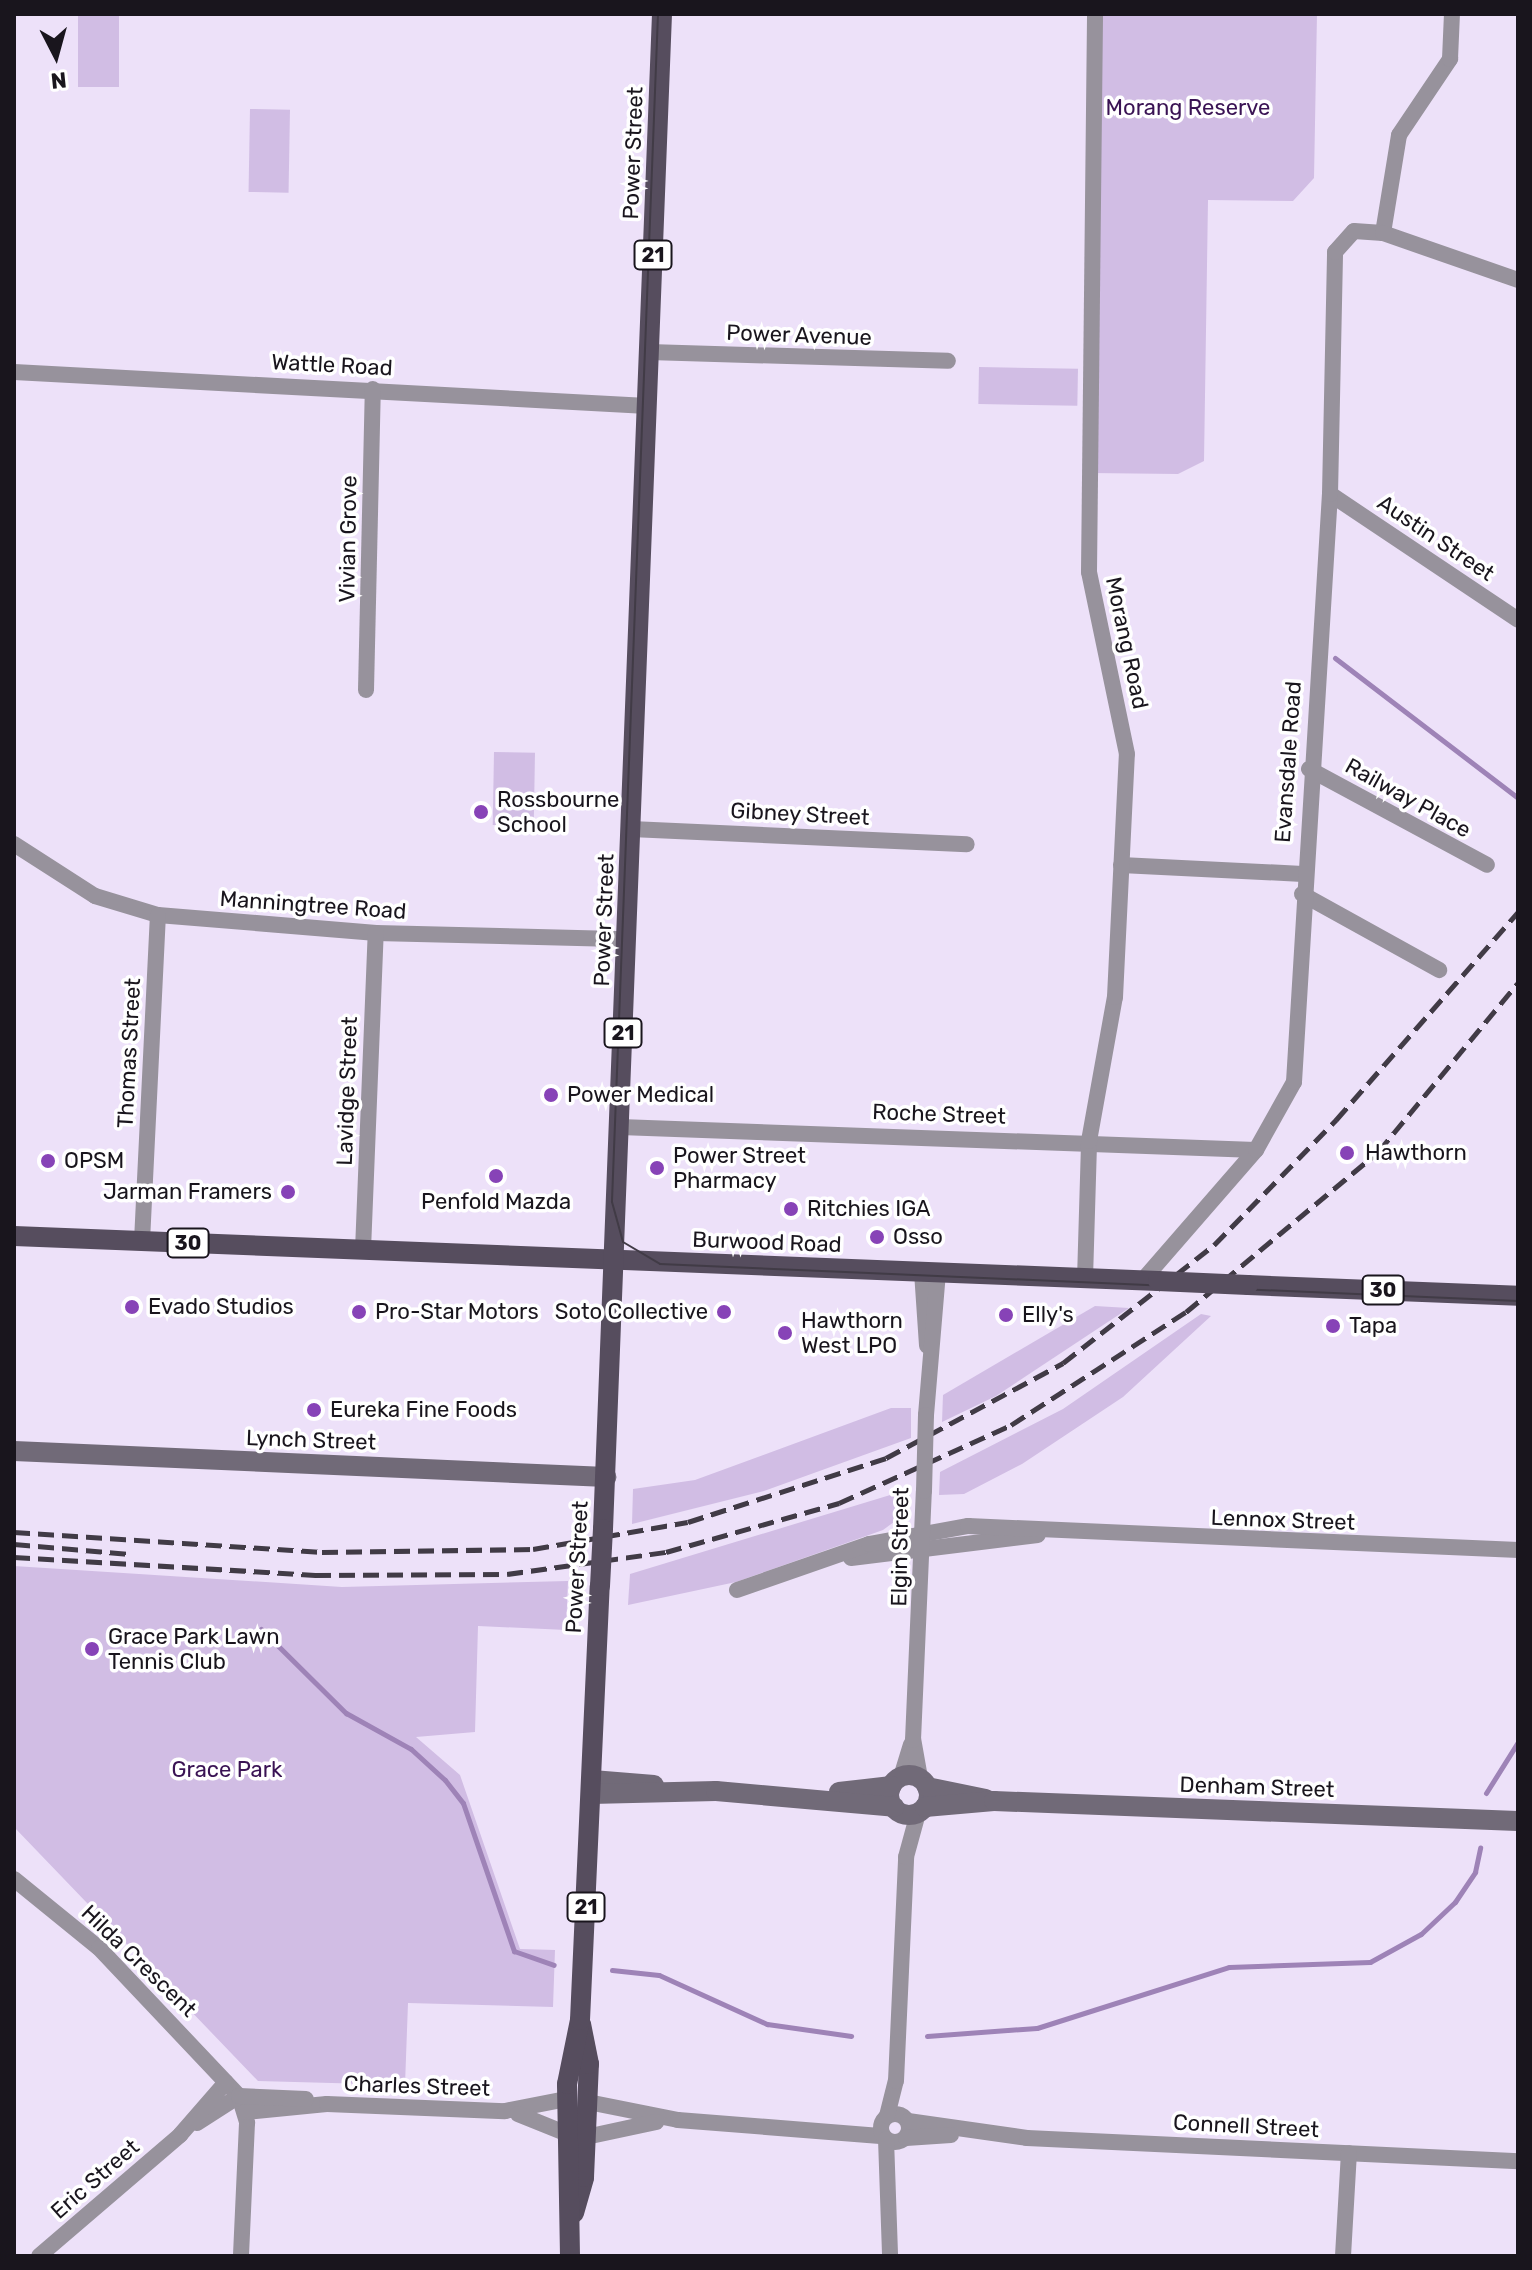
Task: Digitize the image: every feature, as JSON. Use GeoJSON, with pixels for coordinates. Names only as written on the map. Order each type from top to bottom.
{"type":"FeatureCollection","features":[{"type":"Feature","properties":{"kind":"main road","name":"Power Street"},"geometry":{"type":"LineString","coordinates":[[570,2256],[566,2099],[580,2020],[618,1261],[620,1127],[662,14]]}},
{"type":"Feature","properties":{"kind":"main road","name":"Burwood Road"},"geometry":{"type":"LineString","coordinates":[[14,1236],[1518,1296]]}},
{"type":"Feature","properties":{"kind":"main road","name":"Power Street"},"geometry":{"type":"LineString","coordinates":[[571,2222],[586,2137],[588,2102],[580,2020]]}},
{"type":"Feature","properties":{"kind":"street","name":"Morang Road"},"geometry":{"type":"LineString","coordinates":[[1085,1279],[1089,1141],[1115,997],[1127,754],[1089,572],[1095,14]]}},
{"type":"Feature","properties":{"kind":"street"},"geometry":{"type":"LineString","coordinates":[[1452,14],[1450,59],[1399,135],[1383,233],[1518,280]]}},
{"type":"Feature","properties":{"kind":"street","name":"Evansdale Road"},"geometry":{"type":"LineString","coordinates":[[1150,1281],[1256,1150],[1294,1082],[1309,769],[1330,494],[1335,252],[1354,231],[1383,233]]}},
{"type":"Feature","properties":{"kind":"street","name":"Power Avenue"},"geometry":{"type":"LineString","coordinates":[[649,352],[948,361]]}},
{"type":"Feature","properties":{"kind":"street","name":"Wattle Road"},"geometry":{"type":"LineString","coordinates":[[14,372],[647,406]]}},
{"type":"Feature","properties":{"kind":"street","name":"Vivian Grove"},"geometry":{"type":"LineString","coordinates":[[366,690],[373,389]]}},
{"type":"Feature","properties":{"kind":"street","name":"Austin Street"},"geometry":{"type":"LineString","coordinates":[[1330,494],[1518,620]]}},
{"type":"Feature","properties":{"kind":"street","name":"Railway Place"},"geometry":{"type":"LineString","coordinates":[[1309,769],[1487,865]]}},
{"type":"Feature","properties":{"kind":"street","name":"Gibney Street"},"geometry":{"type":"LineString","coordinates":[[631,829],[967,844]]}},
{"type":"Feature","properties":{"kind":"street","name":"Manningtree Road"},"geometry":{"type":"LineString","coordinates":[[14,844],[95,896],[158,915],[376,933],[627,939]]}},
{"type":"Feature","properties":{"kind":"street"},"geometry":{"type":"LineString","coordinates":[[1121,865],[1303,874]]}},
{"type":"Feature","properties":{"kind":"street"},"geometry":{"type":"LineString","coordinates":[[1302,894],[1439,970]]}},
{"type":"Feature","properties":{"kind":"street","name":"Thomas Street"},"geometry":{"type":"LineString","coordinates":[[142,1241],[158,915]]}},
{"type":"Feature","properties":{"kind":"street","name":"Lavidge Street"},"geometry":{"type":"LineString","coordinates":[[363,1250],[376,933]]}},
{"type":"Feature","properties":{"kind":"street","name":"Roche Street"},"geometry":{"type":"LineString","coordinates":[[620,1127],[1089,1141],[1256,1150]]}},
{"type":"Feature","properties":{"kind":"street","name":"Elgin Street"},"geometry":{"type":"LineString","coordinates":[[890,2256],[891,2132],[923,1551],[930,1272]]}},
{"type":"Feature","properties":{"kind":"street","name":"Lynch Street"},"geometry":{"type":"LineString","coordinates":[[14,1451],[606,1477]]}},
{"type":"Feature","properties":{"kind":"street","name":"Lennox Street"},"geometry":{"type":"LineString","coordinates":[[737,1590],[923,1532],[1008,1526],[1047,1533],[1518,1550]]}},
{"type":"Feature","properties":{"kind":"street","name":"Lennox Street"},"geometry":{"type":"LineString","coordinates":[[834,1560],[1047,1533]]}},
{"type":"Feature","properties":{"kind":"street","name":"Denham Street"},"geometry":{"type":"LineString","coordinates":[[591,1787],[910,1796],[1518,1821]]}},
{"type":"Feature","properties":{"kind":"street","name":"Hilda Crescent"},"geometry":{"type":"LineString","coordinates":[[14,1879],[99,1948],[226,2082]]}},
{"type":"Feature","properties":{"kind":"street","name":"Elgin Street"},"geometry":{"type":"LineString","coordinates":[[896,2081],[906,2119]]}},
{"type":"Feature","properties":{"kind":"street"},"geometry":{"type":"LineString","coordinates":[[226,2082],[242,2104],[241,2256]]}},
{"type":"Feature","properties":{"kind":"street","name":"Eric Street"},"geometry":{"type":"LineString","coordinates":[[39,2256],[180,2135],[226,2082]]}},
{"type":"Feature","properties":{"kind":"street","name":"Charles Street"},"geometry":{"type":"LineString","coordinates":[[242,2104],[505,2111],[566,2099]]}},
{"type":"Feature","properties":{"kind":"street","name":"Connell Street"},"geometry":{"type":"LineString","coordinates":[[588,2102],[678,2120],[1518,2161]]}},
{"type":"Feature","properties":{"kind":"street","name":"Eric Street"},"geometry":{"type":"LineString","coordinates":[[180,2135],[242,2104]]}},
{"type":"Feature","properties":{"kind":"street","name":"Charles Street"},"geometry":{"type":"LineString","coordinates":[[505,2111],[565,2133]]}},
{"type":"Feature","properties":{"kind":"street","name":"Connell Street"},"geometry":{"type":"LineString","coordinates":[[891,2132],[906,2119],[972,2133]]}},
{"type":"Feature","properties":{"kind":"street","name":"Connell Street"},"geometry":{"type":"LineString","coordinates":[[586,2137],[678,2120]]}},
{"type":"Feature","properties":{"kind":"street"},"geometry":{"type":"LineString","coordinates":[[1343,2256],[1349,2153]]}},
{"type":"Feature","properties":{"kind":"green space"},"geometry":{"type":"Polygon","coordinates":[[[78,14],[119,14],[119,87],[78,87],[78,14]]]}},
{"type":"Feature","properties":{"kind":"green space","name":"Morang Reserve"},"geometry":{"type":"Polygon","coordinates":[[[1095,14],[1317,14],[1314,178],[1293,201],[1208,200],[1204,461],[1178,474],[1090,473],[1095,14]]]}},
{"type":"Feature","properties":{"kind":"green space"},"geometry":{"type":"Polygon","coordinates":[[[250,109],[290,110],[289,193],[249,192],[250,109]]]}},
{"type":"Feature","properties":{"kind":"green space"},"geometry":{"type":"Polygon","coordinates":[[[979,367],[1078,369],[1077,406],[978,404],[979,367]]]}},
{"type":"Feature","properties":{"kind":"green space"},"geometry":{"type":"Polygon","coordinates":[[[494,752],[535,753],[534,826],[493,825],[494,752]]]}},
{"type":"Feature","properties":{"kind":"green space"},"geometry":{"type":"Polygon","coordinates":[[[1095,1306],[1129,1308],[996,1396],[942,1422],[943,1395],[1095,1306]]]}},
{"type":"Feature","properties":{"kind":"green space"},"geometry":{"type":"Polygon","coordinates":[[[1201,1314],[1211,1316],[1123,1397],[1022,1464],[964,1494],[939,1495],[940,1472],[1063,1409],[1201,1314]]]}},
{"type":"Feature","properties":{"kind":"green space"},"geometry":{"type":"Polygon","coordinates":[[[891,1408],[911,1408],[911,1438],[764,1491],[632,1524],[633,1489],[695,1480],[891,1408]]]}},
{"type":"Feature","properties":{"kind":"green space"},"geometry":{"type":"Polygon","coordinates":[[[910,1489],[909,1511],[883,1530],[736,1582],[628,1605],[630,1574],[910,1489]]]}},
{"type":"Feature","properties":{"kind":"green space","name":"Grace Park"},"geometry":{"type":"Polygon","coordinates":[[[14,1566],[342,1587],[568,1581],[566,1630],[478,1626],[475,1732],[416,1737],[460,1775],[520,1949],[555,1950],[553,2007],[408,2003],[405,2085],[258,2081],[14,1827],[14,1566]]]}},
{"type":"Feature","properties":{"kind":"waterway"},"geometry":{"type":"LineString","coordinates":[[1335,658],[1518,798]]}},
{"type":"Feature","properties":{"kind":"waterway"},"geometry":{"type":"LineString","coordinates":[[261,1629],[346,1713],[411,1749],[445,1780],[463,1803],[514,1951],[554,1965]]}},
{"type":"Feature","properties":{"kind":"waterway"},"geometry":{"type":"LineString","coordinates":[[1486,1793],[1518,1742]]}},
{"type":"Feature","properties":{"kind":"waterway"},"geometry":{"type":"LineString","coordinates":[[927,2036],[1037,2028],[1229,1967],[1370,1962],[1421,1934],[1455,1902],[1475,1872],[1480,1848]]}},
{"type":"Feature","properties":{"kind":"waterway"},"geometry":{"type":"LineString","coordinates":[[612,1970],[659,1975],[767,2024],[851,2036]]}},
{"type":"Feature","properties":{"kind":"tram line"},"geometry":{"type":"LineString","coordinates":[[658,14],[612,1202],[623,1242],[660,1264],[1518,1301]]}},
{"type":"Feature","properties":{"kind":"railway"},"geometry":{"type":"LineString","coordinates":[[14,1532],[322,1552],[533,1549],[688,1522],[886,1458],[1063,1363],[1214,1245],[1336,1120],[1518,912]]}},
{"type":"Feature","properties":{"kind":"railway"},"geometry":{"type":"LineString","coordinates":[[14,1557],[315,1575],[507,1574],[666,1552],[839,1503],[1011,1425],[1186,1312],[1378,1152],[1518,983]]}},
{"type":"Feature","properties":{"kind":"railway"},"geometry":{"type":"LineString","coordinates":[[14,1544],[130,1554]]}},
{"type":"Feature","properties":{"kind":"place","name":"Rossbourne School"},"geometry":{"type":"Point","coordinates":[481,812]}},
{"type":"Feature","properties":{"kind":"place","name":"Power Medical"},"geometry":{"type":"Point","coordinates":[551,1095]}},
{"type":"Feature","properties":{"kind":"place","name":"Hawthorn"},"geometry":{"type":"Point","coordinates":[1347,1153]}},
{"type":"Feature","properties":{"kind":"place","name":"OPSM"},"geometry":{"type":"Point","coordinates":[48,1161]}},
{"type":"Feature","properties":{"kind":"place","name":"Power Street Pharmacy"},"geometry":{"type":"Point","coordinates":[657,1168]}},
{"type":"Feature","properties":{"kind":"place","name":"Penfold Mazda"},"geometry":{"type":"Point","coordinates":[496,1176]}},
{"type":"Feature","properties":{"kind":"place","name":"Jarman Framers"},"geometry":{"type":"Point","coordinates":[288,1192]}},
{"type":"Feature","properties":{"kind":"place","name":"Ritchies IGA"},"geometry":{"type":"Point","coordinates":[791,1209]}},
{"type":"Feature","properties":{"kind":"place","name":"Osso"},"geometry":{"type":"Point","coordinates":[877,1237]}},
{"type":"Feature","properties":{"kind":"place","name":"Evado Studios"},"geometry":{"type":"Point","coordinates":[132,1307]}},
{"type":"Feature","properties":{"kind":"place","name":"Pro-Star Motors"},"geometry":{"type":"Point","coordinates":[359,1312]}},
{"type":"Feature","properties":{"kind":"place","name":"Soto Collective"},"geometry":{"type":"Point","coordinates":[724,1312]}},
{"type":"Feature","properties":{"kind":"place","name":"Elly's"},"geometry":{"type":"Point","coordinates":[1006,1315]}},
{"type":"Feature","properties":{"kind":"place","name":"Tapa"},"geometry":{"type":"Point","coordinates":[1333,1326]}},
{"type":"Feature","properties":{"kind":"place","name":"Hawthorn West LPO"},"geometry":{"type":"Point","coordinates":[785,1333]}},
{"type":"Feature","properties":{"kind":"place","name":"Eureka Fine Foods"},"geometry":{"type":"Point","coordinates":[314,1410]}},
{"type":"Feature","properties":{"kind":"place","name":"Grace Park Lawn Tennis Club"},"geometry":{"type":"Point","coordinates":[92,1649]}}]}
